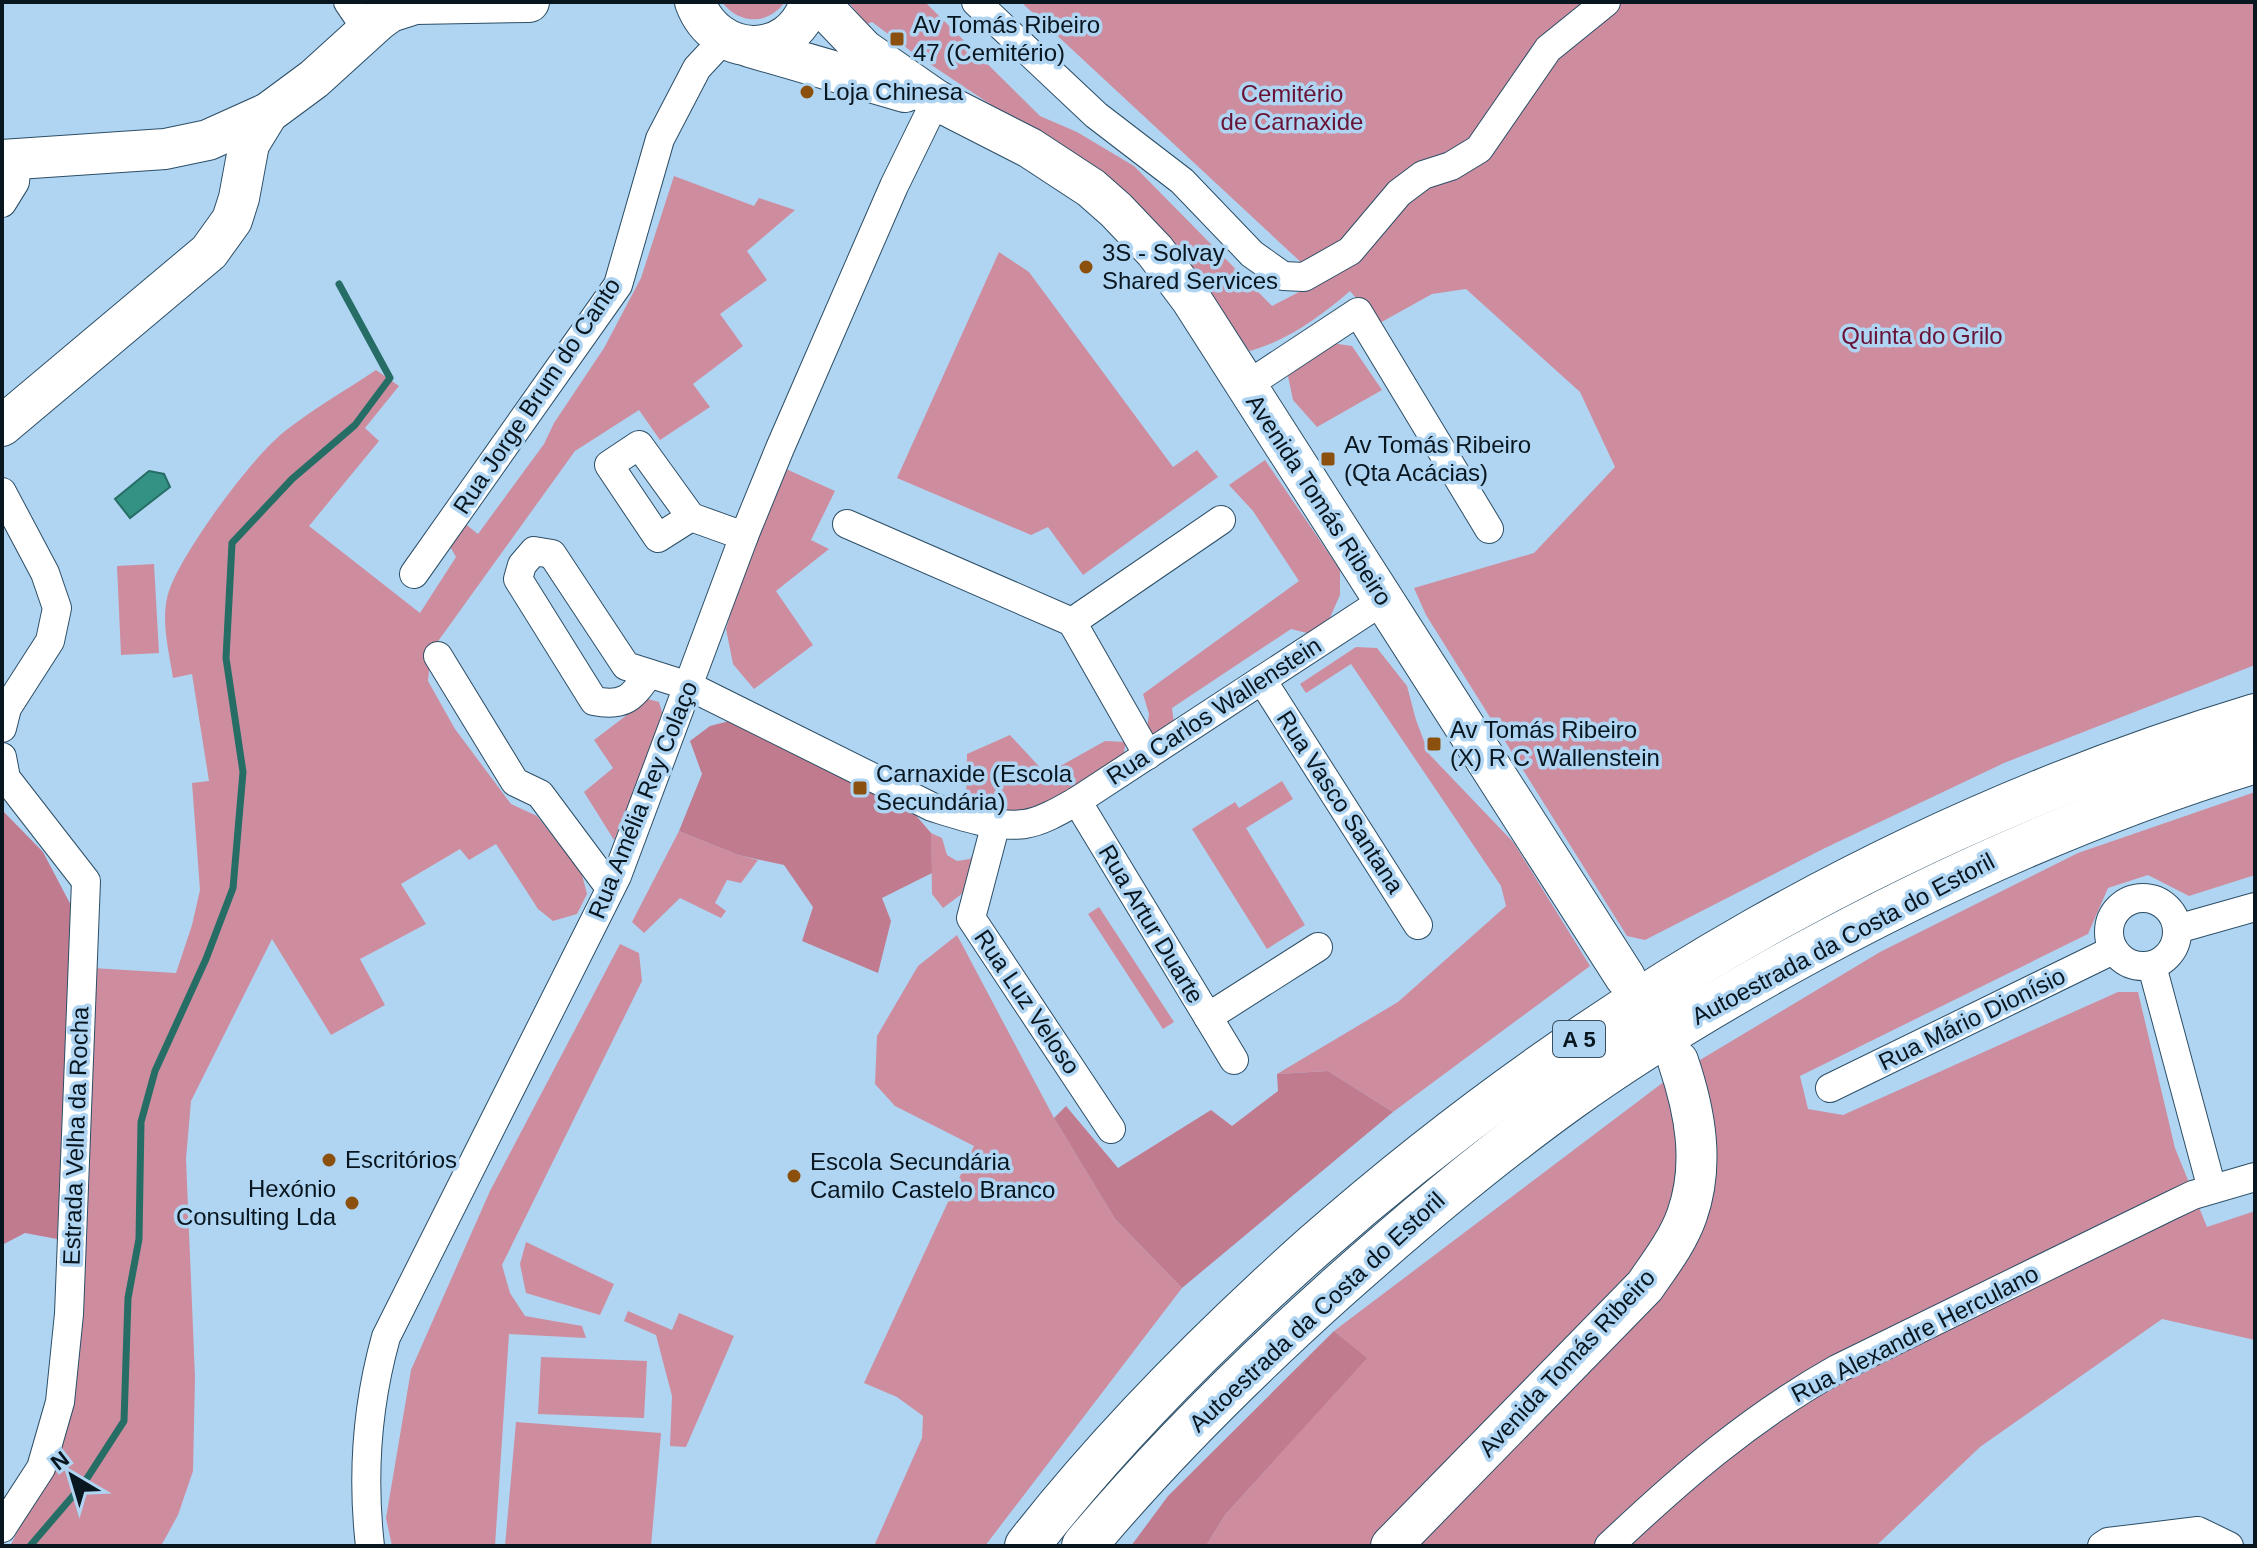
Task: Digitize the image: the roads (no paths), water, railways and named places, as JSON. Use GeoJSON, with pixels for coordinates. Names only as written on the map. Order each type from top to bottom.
{"type":"FeatureCollection","features":[{"type":"Feature","properties":{"kind":"highway","name":"Autoestrada da Costa do Estoril"},"geometry":{"type":"LineString","coordinates":[[1027,1546],[1116,1442],[1179,1374],[1252,1303],[1394,1178],[1532,1070],[1712,954],[1814,897],[1907,851],[2080,775],[2149,749],[2255,716]]}},
{"type":"Feature","properties":{"kind":"highway","name":"Autoestrada da Costa do Estoril"},"geometry":{"type":"LineString","coordinates":[[1084,1546],[1207,1409],[1311,1311],[1459,1182],[1624,1061],[1688,1020],[1822,944],[2005,854],[2130,803],[2255,761]]}},
{"type":"Feature","properties":{"kind":"street"},"geometry":{"type":"LineString","coordinates":[[2,203],[15,182],[10,160],[165,149],[236,129],[268,113],[314,79],[372,12],[415,4],[529,2]]}},
{"type":"Feature","properties":{"kind":"street"},"geometry":{"type":"LineString","coordinates":[[707,21],[767,45],[797,27],[810,2]]}},
{"type":"Feature","properties":{"kind":"street","name":"Avenida Tomás Ribeiro"},"geometry":{"type":"LineString","coordinates":[[818,2],[864,50],[936,100],[1030,148],[1091,188],[1155,251],[1191,299],[1625,977]]}},
{"type":"Feature","properties":{"kind":"street"},"geometry":{"type":"LineString","coordinates":[[976,2],[1096,115],[1182,181],[1252,254],[1283,276],[1304,277],[1350,251],[1399,193],[1423,175],[1451,166],[1479,149],[1548,49],[1606,2]]}},
{"type":"Feature","properties":{"kind":"street","name":"Avenida Tomás Ribeiro"},"geometry":{"type":"LineString","coordinates":[[707,21],[936,100]]}},
{"type":"Feature","properties":{"kind":"street","name":"Rua Jorge Brum do Canto"},"geometry":{"type":"LineString","coordinates":[[414,574],[618,285],[660,139],[697,68],[707,21]]}},
{"type":"Feature","properties":{"kind":"street","name":"Rua Amélia Rey Colaço"},"geometry":{"type":"LineString","coordinates":[[370,1546],[366,1512],[370,1410],[386,1337],[610,888],[744,536],[894,186],[936,100]]}},
{"type":"Feature","properties":{"kind":"street"},"geometry":{"type":"LineString","coordinates":[[2,426],[209,252],[232,220],[249,144],[268,113]]}},
{"type":"Feature","properties":{"kind":"street"},"geometry":{"type":"LineString","coordinates":[[193,143],[223,160],[237,182],[239,198]]}},
{"type":"Feature","properties":{"kind":"street"},"geometry":{"type":"LineString","coordinates":[[1246,386],[1358,312],[1489,529]]}},
{"type":"Feature","properties":{"kind":"street"},"geometry":{"type":"LineString","coordinates":[[2,492],[45,573],[57,608],[50,641],[7,708],[2,728]]}},
{"type":"Feature","properties":{"kind":"street"},"geometry":{"type":"LineString","coordinates":[[691,517],[744,536]]}},
{"type":"Feature","properties":{"kind":"street"},"geometry":{"type":"LineString","coordinates":[[1072,622],[1221,520]]}},
{"type":"Feature","properties":{"kind":"street"},"geometry":{"type":"LineString","coordinates":[[847,524],[1072,622],[1148,755]]}},
{"type":"Feature","properties":{"kind":"street"},"geometry":{"type":"LineString","coordinates":[[534,551],[552,554],[626,666],[648,675],[634,696],[612,705],[594,701],[518,579],[522,565],[534,551]]}},
{"type":"Feature","properties":{"kind":"street","name":"Rua Carlos Wallenstein"},"geometry":{"type":"LineString","coordinates":[[648,675],[689,686],[932,807],[969,819],[1025,824],[1051,816],[1077,801],[1384,600]]}},
{"type":"Feature","properties":{"kind":"street"},"geometry":{"type":"LineString","coordinates":[[438,656],[515,782],[540,794],[610,888]]}},
{"type":"Feature","properties":{"kind":"street","name":"Rua Vasco Santana"},"geometry":{"type":"LineString","coordinates":[[1262,680],[1418,925]]}},
{"type":"Feature","properties":{"kind":"street","name":"Estrada Velha da Rocha"},"geometry":{"type":"LineString","coordinates":[[2,757],[6,778],[86,881],[69,1314],[60,1402],[41,1468],[2,1528]]}},
{"type":"Feature","properties":{"kind":"street","name":"Rua Artur Duarte"},"geometry":{"type":"LineString","coordinates":[[1077,801],[1208,1017],[1318,947]]}},
{"type":"Feature","properties":{"kind":"street","name":"Rua Luz Veloso"},"geometry":{"type":"LineString","coordinates":[[996,823],[971,918],[1111,1129]]}},
{"type":"Feature","properties":{"kind":"street"},"geometry":{"type":"LineString","coordinates":[[2153,899],[2162,904],[2175,919],[2177,929],[2177,939],[2169,956],[2152,966],[2134,966],[2119,957],[2109,940],[2111,920],[2116,911],[2133,900],[2153,899]]}},
{"type":"Feature","properties":{"kind":"street"},"geometry":{"type":"LineString","coordinates":[[2177,929],[2255,907]]}},
{"type":"Feature","properties":{"kind":"street","name":"Rua Mário Dionísio"},"geometry":{"type":"LineString","coordinates":[[1830,1088],[2113,950]]}},
{"type":"Feature","properties":{"kind":"street"},"geometry":{"type":"LineString","coordinates":[[2152,966],[2212,1189]]}},
{"type":"Feature","properties":{"kind":"street"},"geometry":{"type":"LineString","coordinates":[[1208,1017],[1234,1060]]}},
{"type":"Feature","properties":{"kind":"street","name":"Avenida Tomás Ribeiro"},"geometry":{"type":"LineString","coordinates":[[1391,1546],[1645,1286],[1669,1251],[1687,1216],[1696,1176],[1697,1139],[1690,1097],[1678,1061]]}},
{"type":"Feature","properties":{"kind":"street","name":"Rua Alexandre Herculano"},"geometry":{"type":"LineString","coordinates":[[1609,1546],[1708,1455],[1798,1391],[2170,1206],[2212,1189],[2255,1177]]}},
{"type":"Feature","properties":{"kind":"street"},"geometry":{"type":"LineString","coordinates":[[2102,1546],[2108,1542],[2198,1531],[2229,1546]]}},
{"type":"Feature","properties":{"kind":"waterway"},"geometry":{"type":"LineString","coordinates":[[30,1546],[84,1483],[124,1421],[128,1298],[139,1239],[141,1122],[155,1071],[206,959],[233,888],[243,772],[226,658],[232,543],[292,479],[355,425],[390,378],[339,284]]}},
{"type":"Feature","properties":{"kind":"place","name":"Av Tomás Ribeiro 47 (Cemitério)"},"geometry":{"type":"Point","coordinates":[897,39]}},
{"type":"Feature","properties":{"kind":"place","name":"Loja Chinesa"},"geometry":{"type":"Point","coordinates":[807,92]}},
{"type":"Feature","properties":{"kind":"place","name":"3S - Solvay Shared Services"},"geometry":{"type":"Point","coordinates":[1086,267]}},
{"type":"Feature","properties":{"kind":"place","name":"Av Tomás Ribeiro (Qta Acácias)"},"geometry":{"type":"Point","coordinates":[1328,459]}},
{"type":"Feature","properties":{"kind":"place","name":"Av Tomás Ribeiro (X) R C Wallenstein"},"geometry":{"type":"Point","coordinates":[1434,744]}},
{"type":"Feature","properties":{"kind":"place","name":"Carnaxide (Escola Secundária)"},"geometry":{"type":"Point","coordinates":[860,788]}},
{"type":"Feature","properties":{"kind":"place","name":"Escritórios"},"geometry":{"type":"Point","coordinates":[329,1160]}},
{"type":"Feature","properties":{"kind":"place","name":"Escola Secundária Camilo Castelo Branco"},"geometry":{"type":"Point","coordinates":[794,1176]}},
{"type":"Feature","properties":{"kind":"place","name":"Hexónio Consulting Lda"},"geometry":{"type":"Point","coordinates":[352,1203]}},
{"type":"Feature","properties":{"kind":"park label","name":"Cemitério de Carnaxide"},"geometry":{"type":"Point","coordinates":[1292,108]}},
{"type":"Feature","properties":{"kind":"park label","name":"Quinta do Grilo"},"geometry":{"type":"Point","coordinates":[1922,336]}}]}
